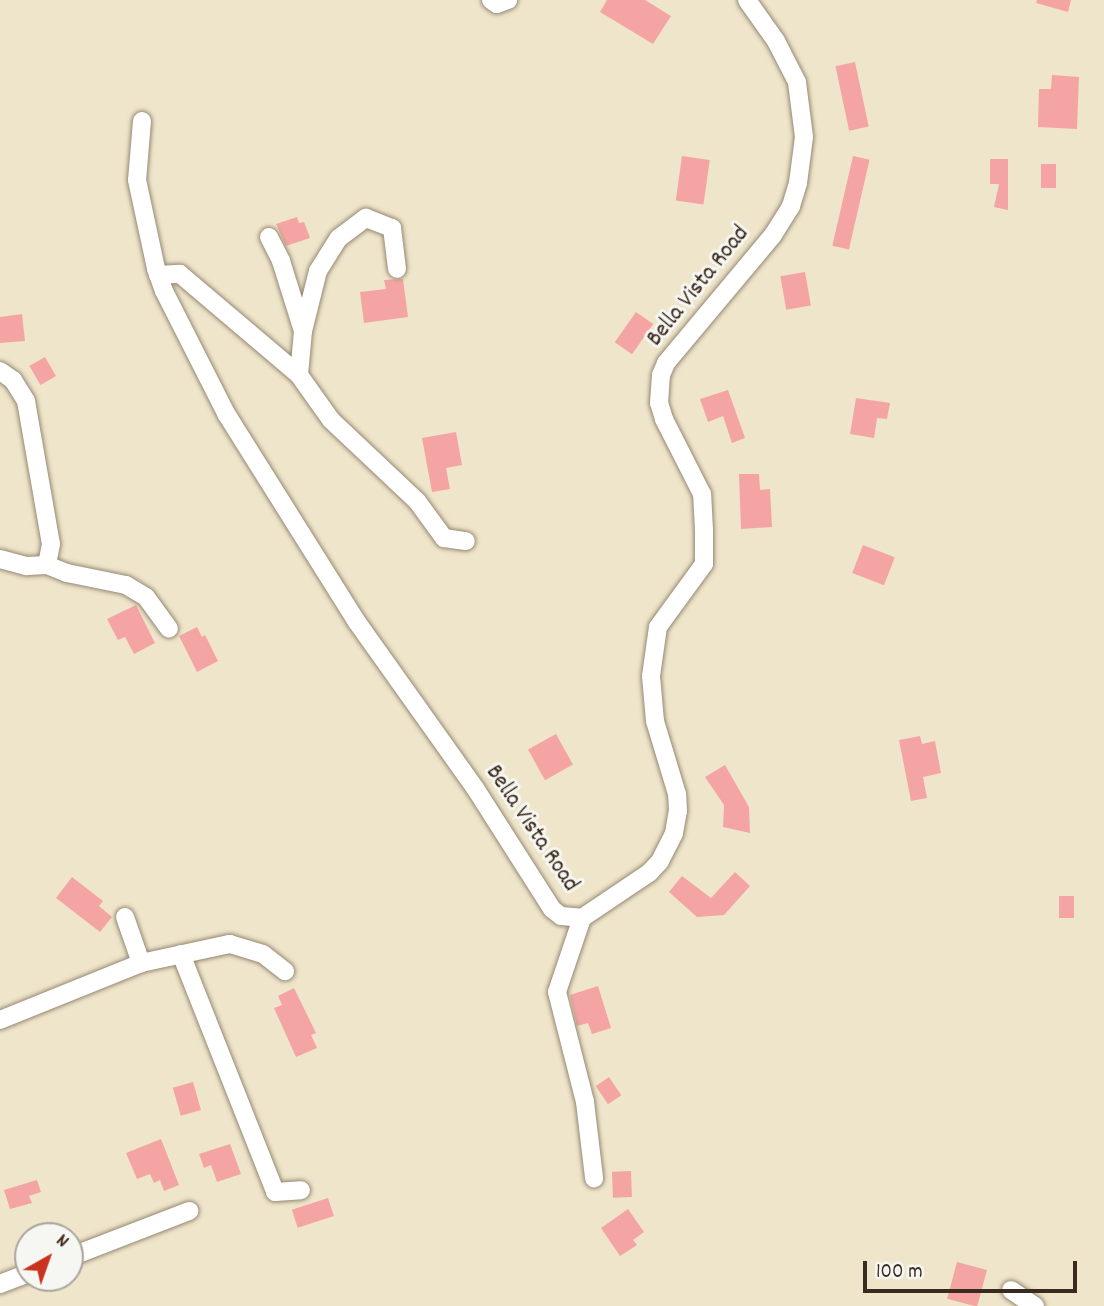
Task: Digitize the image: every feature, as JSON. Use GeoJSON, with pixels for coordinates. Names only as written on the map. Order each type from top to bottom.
{"type":"FeatureCollection","features":[{"type":"Feature","properties":{"kind":"street"},"geometry":{"type":"LineString","coordinates":[[491,0],[497,4],[508,0]]}},
{"type":"Feature","properties":{"kind":"street","name":"Bella Vista Road"},"geometry":{"type":"LineString","coordinates":[[142,121],[137,180],[158,275],[227,415],[357,622],[475,788],[552,909],[561,916],[582,918],[649,873],[660,861],[674,833],[678,811],[677,794],[655,721],[651,676],[658,628],[704,564],[704,530],[702,494],[662,411],[658,392],[661,375],[666,363],[773,235],[791,206],[798,183],[804,137],[797,82],[776,41],[747,0]]}},
{"type":"Feature","properties":{"kind":"street"},"geometry":{"type":"LineString","coordinates":[[299,374],[303,331],[318,271],[339,238],[366,218],[392,228],[397,269]]}},
{"type":"Feature","properties":{"kind":"street"},"geometry":{"type":"LineString","coordinates":[[269,237],[281,261],[303,331]]}},
{"type":"Feature","properties":{"kind":"street"},"geometry":{"type":"LineString","coordinates":[[158,275],[180,274],[299,374],[331,420],[417,500],[444,538],[466,541]]}},
{"type":"Feature","properties":{"kind":"street"},"geometry":{"type":"LineString","coordinates":[[0,371],[12,380],[26,401],[51,544],[47,565]]}},
{"type":"Feature","properties":{"kind":"street"},"geometry":{"type":"LineString","coordinates":[[0,559],[27,566],[47,565],[67,573],[126,585],[146,597],[169,629]]}},
{"type":"Feature","properties":{"kind":"street"},"geometry":{"type":"LineString","coordinates":[[125,917],[141,963]]}},
{"type":"Feature","properties":{"kind":"street"},"geometry":{"type":"LineString","coordinates":[[582,918],[557,992],[585,1101],[594,1178]]}},
{"type":"Feature","properties":{"kind":"street"},"geometry":{"type":"LineString","coordinates":[[0,1020],[141,963],[230,944],[263,954],[285,971]]}},
{"type":"Feature","properties":{"kind":"street"},"geometry":{"type":"LineString","coordinates":[[181,954],[275,1192],[302,1190]]}},
{"type":"Feature","properties":{"kind":"street"},"geometry":{"type":"LineString","coordinates":[[84,1252],[189,1211]]}},
{"type":"Feature","properties":{"kind":"street"},"geometry":{"type":"LineString","coordinates":[[1011,1290],[1035,1306]]}},
{"type":"Feature","properties":{"kind":"building"},"geometry":{"type":"Polygon","coordinates":[[[607,0],[645,0],[671,16],[653,44],[600,12],[607,0]]]}},
{"type":"Feature","properties":{"kind":"building"},"geometry":{"type":"Polygon","coordinates":[[[1037,0],[1071,0],[1068,12],[1036,3],[1037,0]]]}},
{"type":"Feature","properties":{"kind":"building"},"geometry":{"type":"Polygon","coordinates":[[[855,62],[869,127],[849,131],[835,66],[855,62]]]}},
{"type":"Feature","properties":{"kind":"building"},"geometry":{"type":"Polygon","coordinates":[[[1052,75],[1079,77],[1077,129],[1038,127],[1039,89],[1051,89],[1052,75]]]}},
{"type":"Feature","properties":{"kind":"building"},"geometry":{"type":"Polygon","coordinates":[[[682,156],[710,160],[703,204],[676,201],[682,156]]]}},
{"type":"Feature","properties":{"kind":"building"},"geometry":{"type":"Polygon","coordinates":[[[853,156],[870,160],[849,249],[832,246],[853,156]]]}},
{"type":"Feature","properties":{"kind":"building"},"geometry":{"type":"Polygon","coordinates":[[[990,159],[1008,159],[1008,210],[994,207],[999,184],[990,184],[990,159]]]}},
{"type":"Feature","properties":{"kind":"building"},"geometry":{"type":"Polygon","coordinates":[[[1041,164],[1056,164],[1056,188],[1041,188],[1041,164]]]}},
{"type":"Feature","properties":{"kind":"building"},"geometry":{"type":"Polygon","coordinates":[[[297,217],[299,223],[304,222],[310,238],[286,246],[276,224],[297,217]]]}},
{"type":"Feature","properties":{"kind":"building"},"geometry":{"type":"Polygon","coordinates":[[[805,272],[811,305],[786,310],[780,276],[805,272]]]}},
{"type":"Feature","properties":{"kind":"building"},"geometry":{"type":"Polygon","coordinates":[[[403,279],[408,317],[364,323],[360,292],[386,289],[384,280],[403,279]]]}},
{"type":"Feature","properties":{"kind":"building"},"geometry":{"type":"Polygon","coordinates":[[[636,312],[653,324],[632,354],[615,342],[636,312]]]}},
{"type":"Feature","properties":{"kind":"building"},"geometry":{"type":"Polygon","coordinates":[[[22,314],[25,341],[0,343],[0,317],[22,314]]]}},
{"type":"Feature","properties":{"kind":"building"},"geometry":{"type":"Polygon","coordinates":[[[45,357],[56,376],[40,385],[29,366],[45,357]]]}},
{"type":"Feature","properties":{"kind":"building"},"geometry":{"type":"Polygon","coordinates":[[[728,390],[745,438],[732,443],[723,416],[708,422],[700,399],[728,390]]]}},
{"type":"Feature","properties":{"kind":"building"},"geometry":{"type":"Polygon","coordinates":[[[856,398],[890,403],[887,419],[877,418],[874,438],[850,434],[856,398]]]}},
{"type":"Feature","properties":{"kind":"building"},"geometry":{"type":"Polygon","coordinates":[[[456,432],[462,465],[446,468],[450,489],[432,492],[422,438],[456,432]]]}},
{"type":"Feature","properties":{"kind":"building"},"geometry":{"type":"Polygon","coordinates":[[[739,474],[759,474],[760,490],[770,489],[772,527],[741,529],[739,474]]]}},
{"type":"Feature","properties":{"kind":"building"},"geometry":{"type":"Polygon","coordinates":[[[863,545],[895,557],[884,585],[852,573],[863,545]]]}},
{"type":"Feature","properties":{"kind":"building"},"geometry":{"type":"Polygon","coordinates":[[[136,605],[155,643],[134,654],[125,637],[118,640],[107,619],[136,605]]]}},
{"type":"Feature","properties":{"kind":"building"},"geometry":{"type":"Polygon","coordinates":[[[197,627],[202,637],[205,635],[218,661],[197,672],[179,636],[197,627]]]}},
{"type":"Feature","properties":{"kind":"building"},"geometry":{"type":"Polygon","coordinates":[[[556,734],[573,765],[545,780],[528,750],[556,734]]]}},
{"type":"Feature","properties":{"kind":"building"},"geometry":{"type":"Polygon","coordinates":[[[920,736],[922,744],[935,741],[941,773],[923,777],[927,798],[911,801],[899,740],[920,736]]]}},
{"type":"Feature","properties":{"kind":"building"},"geometry":{"type":"Polygon","coordinates":[[[725,765],[749,807],[750,833],[723,827],[724,805],[705,777],[725,765]]]}},
{"type":"Feature","properties":{"kind":"building"},"geometry":{"type":"Polygon","coordinates":[[[735,872],[750,886],[724,915],[697,917],[669,892],[682,876],[711,898],[735,872]]]}},
{"type":"Feature","properties":{"kind":"building"},"geometry":{"type":"Polygon","coordinates":[[[72,877],[103,901],[99,906],[112,917],[100,932],[56,898],[72,877]]]}},
{"type":"Feature","properties":{"kind":"building"},"geometry":{"type":"Polygon","coordinates":[[[1059,896],[1074,896],[1074,918],[1059,918],[1059,896]]]}},
{"type":"Feature","properties":{"kind":"building"},"geometry":{"type":"Polygon","coordinates":[[[598,986],[611,1028],[592,1034],[588,1023],[577,1026],[570,995],[598,986]]]}},
{"type":"Feature","properties":{"kind":"building"},"geometry":{"type":"Polygon","coordinates":[[[294,988],[316,1033],[311,1035],[317,1048],[296,1057],[274,1008],[282,1005],[278,996],[294,988]]]}},
{"type":"Feature","properties":{"kind":"building"},"geometry":{"type":"Polygon","coordinates":[[[609,1077],[621,1095],[608,1104],[596,1086],[609,1077]]]}},
{"type":"Feature","properties":{"kind":"building"},"geometry":{"type":"Polygon","coordinates":[[[193,1082],[201,1110],[181,1116],[173,1088],[193,1082]]]}},
{"type":"Feature","properties":{"kind":"building"},"geometry":{"type":"Polygon","coordinates":[[[161,1139],[179,1185],[164,1191],[160,1180],[154,1183],[150,1174],[137,1179],[126,1153],[161,1139]]]}},
{"type":"Feature","properties":{"kind":"building"},"geometry":{"type":"Polygon","coordinates":[[[230,1144],[241,1174],[217,1182],[211,1165],[204,1168],[199,1154],[230,1144]]]}},
{"type":"Feature","properties":{"kind":"building"},"geometry":{"type":"Polygon","coordinates":[[[631,1171],[632,1197],[613,1198],[612,1172],[631,1171]]]}},
{"type":"Feature","properties":{"kind":"building"},"geometry":{"type":"Polygon","coordinates":[[[37,1180],[41,1192],[29,1196],[32,1203],[10,1209],[4,1190],[37,1180]]]}},
{"type":"Feature","properties":{"kind":"building"},"geometry":{"type":"Polygon","coordinates":[[[328,1198],[334,1216],[298,1228],[292,1210],[328,1198]]]}},
{"type":"Feature","properties":{"kind":"building"},"geometry":{"type":"Polygon","coordinates":[[[628,1209],[644,1232],[633,1240],[637,1245],[620,1256],[601,1228],[628,1209]]]}},
{"type":"Feature","properties":{"kind":"building"},"geometry":{"type":"Polygon","coordinates":[[[957,1262],[987,1270],[977,1306],[947,1299],[957,1262]]]}}]}
